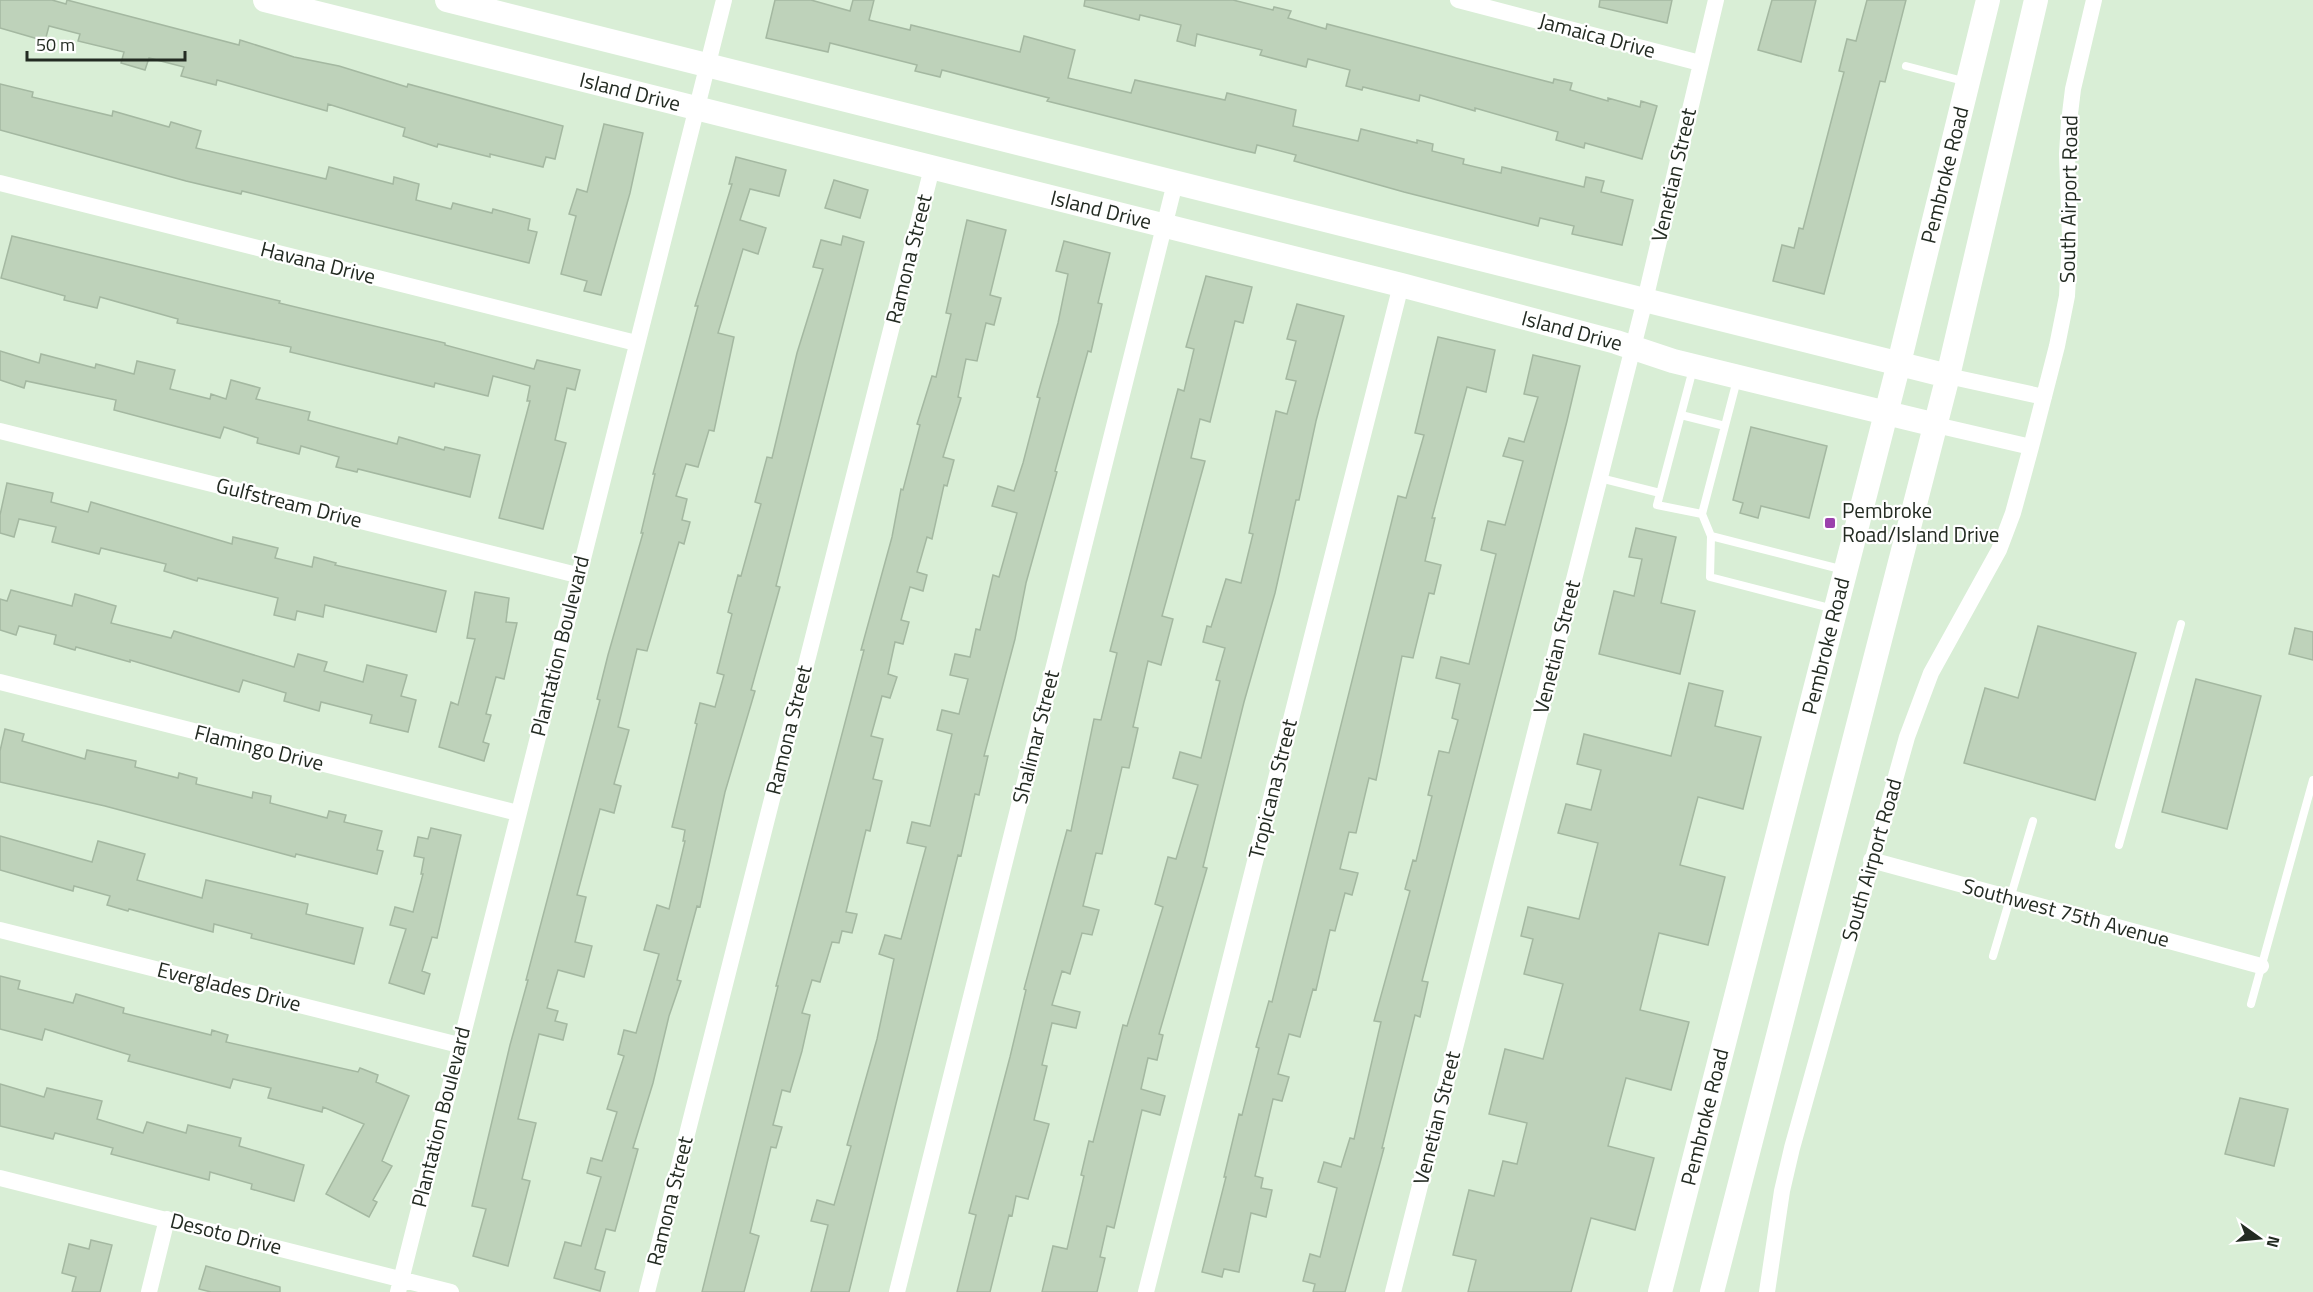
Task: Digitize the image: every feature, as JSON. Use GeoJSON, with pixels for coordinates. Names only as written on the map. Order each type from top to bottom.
{"type":"FeatureCollection","features":[{"type":"Feature","properties":{"kind":"street","name":"Island Drive"},"geometry":{"type":"LineString","coordinates":[[266,0],[1401,285],[1694,365],[1936,425]]}},
{"type":"Feature","properties":{"kind":"street","name":"Island Drive"},"geometry":{"type":"LineString","coordinates":[[447,0],[1948,376]]}},
{"type":"Feature","properties":{"kind":"street","name":"Plantation Boulevard"},"geometry":{"type":"LineString","coordinates":[[400,1285],[577,575],[724,0]]}},
{"type":"Feature","properties":{"kind":"street","name":"Venetian Street"},"geometry":{"type":"LineString","coordinates":[[1393,1292],[1645,300],[1716,0]]}},
{"type":"Feature","properties":{"kind":"street","name":"Pembroke Road"},"geometry":{"type":"LineString","coordinates":[[1660,1292],[1899,363],[1988,0]]}},
{"type":"Feature","properties":{"kind":"street"},"geometry":{"type":"LineString","coordinates":[[1712,1292],[1936,425],[2036,0]]}},
{"type":"Feature","properties":{"kind":"street","name":"South Airport Road"},"geometry":{"type":"LineString","coordinates":[[1767,1292],[1782,1191],[1792,1148],[1897,768],[1931,673],[1999,550],[2013,513],[2044,397],[2068,288],[2070,238],[2068,122],[2073,88],[2094,0]]}},
{"type":"Feature","properties":{"kind":"street","name":"Jamaica Drive"},"geometry":{"type":"LineString","coordinates":[[1465,1],[1700,63]]}},
{"type":"Feature","properties":{"kind":"street","name":"Ramona Street"},"geometry":{"type":"LineString","coordinates":[[647,1292],[932,168]]}},
{"type":"Feature","properties":{"kind":"street","name":"Havana Drive"},"geometry":{"type":"LineString","coordinates":[[0,183],[636,343]]}},
{"type":"Feature","properties":{"kind":"street","name":"Shalimar Street"},"geometry":{"type":"LineString","coordinates":[[897,1292],[1175,183]]}},
{"type":"Feature","properties":{"kind":"street","name":"Tropicana Street"},"geometry":{"type":"LineString","coordinates":[[1146,1292],[1401,285]]}},
{"type":"Feature","properties":{"kind":"street"},"geometry":{"type":"LineString","coordinates":[[1948,376],[2044,397]]}},
{"type":"Feature","properties":{"kind":"street"},"geometry":{"type":"LineString","coordinates":[[1936,425],[2031,447]]}},
{"type":"Feature","properties":{"kind":"street","name":"Gulfstream Drive"},"geometry":{"type":"LineString","coordinates":[[0,431],[577,575]]}},
{"type":"Feature","properties":{"kind":"street","name":"Flamingo Drive"},"geometry":{"type":"LineString","coordinates":[[0,682],[518,813]]}},
{"type":"Feature","properties":{"kind":"street","name":"Southwest 75th Avenue"},"geometry":{"type":"LineString","coordinates":[[1871,860],[2261,966]]}},
{"type":"Feature","properties":{"kind":"street","name":"Everglades Drive"},"geometry":{"type":"LineString","coordinates":[[0,930],[459,1045]]}},
{"type":"Feature","properties":{"kind":"street","name":"Desoto Drive"},"geometry":{"type":"LineString","coordinates":[[0,1178],[167,1219],[400,1285],[451,1292]]}},
{"type":"Feature","properties":{"kind":"street"},"geometry":{"type":"LineString","coordinates":[[149,1292],[167,1219]]}},
{"type":"Feature","properties":{"kind":"lane"},"geometry":{"type":"LineString","coordinates":[[1906,66],[1968,82]]}},
{"type":"Feature","properties":{"kind":"lane"},"geometry":{"type":"LineString","coordinates":[[1694,365],[1657,505],[1702,514]]}},
{"type":"Feature","properties":{"kind":"lane"},"geometry":{"type":"LineString","coordinates":[[1738,376],[1702,514],[1711,536],[1710,577],[1835,609]]}},
{"type":"Feature","properties":{"kind":"lane"},"geometry":{"type":"LineString","coordinates":[[1681,415],[1725,426]]}},
{"type":"Feature","properties":{"kind":"lane"},"geometry":{"type":"LineString","coordinates":[[1600,478],[1660,493]]}},
{"type":"Feature","properties":{"kind":"lane"},"geometry":{"type":"LineString","coordinates":[[1711,536],[1845,571]]}},
{"type":"Feature","properties":{"kind":"lane"},"geometry":{"type":"LineString","coordinates":[[2119,845],[2181,624]]}},
{"type":"Feature","properties":{"kind":"lane"},"geometry":{"type":"LineString","coordinates":[[2251,1004],[2313,780]]}},
{"type":"Feature","properties":{"kind":"lane"},"geometry":{"type":"LineString","coordinates":[[1994,956],[2033,821]]}},
{"type":"Feature","properties":{"kind":"building"},"geometry":{"type":"Polygon","coordinates":[[[0,0],[52,0],[66,4],[67,0],[239,45],[240,40],[294,57],[339,66],[407,87],[408,84],[563,126],[555,159],[546,157],[543,167],[438,144],[437,147],[403,136],[405,128],[328,104],[327,111],[217,80],[216,85],[181,76],[184,67],[149,58],[145,70],[121,63],[124,52],[78,41],[80,34],[49,26],[45,41],[0,28],[0,0]]]}},
{"type":"Feature","properties":{"kind":"building"},"geometry":{"type":"Polygon","coordinates":[[[775,0],[811,0],[850,11],[853,0],[874,0],[869,20],[910,30],[911,25],[1020,52],[1024,36],[1075,50],[1068,78],[1131,93],[1135,80],[1225,100],[1227,93],[1296,110],[1293,126],[1358,141],[1361,129],[1417,143],[1417,140],[1433,144],[1432,151],[1464,159],[1463,164],[1501,173],[1502,167],[1584,187],[1586,177],[1604,181],[1601,192],[1633,200],[1622,245],[1572,234],[1574,226],[1540,218],[1538,226],[1404,192],[1294,161],[1296,155],[1257,145],[1255,153],[1237,149],[1047,101],[1049,98],[942,70],[940,77],[915,71],[917,65],[830,43],[828,52],[766,38],[775,0]]]}},
{"type":"Feature","properties":{"kind":"building"},"geometry":{"type":"Polygon","coordinates":[[[1085,0],[1233,0],[1273,10],[1274,7],[1291,11],[1288,18],[1326,29],[1327,24],[1553,83],[1554,79],[1572,83],[1570,90],[1608,101],[1608,98],[1640,107],[1641,101],[1657,106],[1642,159],[1585,143],[1584,148],[1556,140],[1558,132],[1475,108],[1475,111],[1420,95],[1419,101],[1363,87],[1362,90],[1346,86],[1350,70],[1308,59],[1306,67],[1260,55],[1262,50],[1197,34],[1195,46],[1177,41],[1181,25],[1140,15],[1139,20],[1084,6],[1085,0]]]}},
{"type":"Feature","properties":{"kind":"building"},"geometry":{"type":"Polygon","coordinates":[[[1600,0],[1672,0],[1667,23],[1599,7],[1600,0]]]}},
{"type":"Feature","properties":{"kind":"building"},"geometry":{"type":"Polygon","coordinates":[[[1772,0],[1816,0],[1801,62],[1758,50],[1772,0]]]}},
{"type":"Feature","properties":{"kind":"building"},"geometry":{"type":"Polygon","coordinates":[[[1867,0],[1906,0],[1885,82],[1880,81],[1824,294],[1773,281],[1782,245],[1794,248],[1799,228],[1803,229],[1844,72],[1839,71],[1847,39],[1856,41],[1867,0]]]}},
{"type":"Feature","properties":{"kind":"building"},"geometry":{"type":"Polygon","coordinates":[[[0,84],[33,92],[32,97],[112,116],[113,111],[169,127],[171,122],[201,131],[196,148],[326,179],[329,167],[393,184],[394,177],[419,184],[416,200],[451,209],[453,203],[492,213],[493,209],[530,219],[528,230],[537,232],[529,263],[242,191],[241,194],[186,181],[0,130],[0,84]]]}},
{"type":"Feature","properties":{"kind":"building"},"geometry":{"type":"Polygon","coordinates":[[[604,124],[643,133],[630,193],[601,295],[584,291],[587,281],[561,274],[576,216],[569,214],[577,189],[587,192],[604,124]]]}},
{"type":"Feature","properties":{"kind":"building"},"geometry":{"type":"Polygon","coordinates":[[[736,157],[786,170],[779,196],[750,189],[740,220],[766,228],[758,254],[743,249],[718,333],[734,337],[714,431],[709,430],[698,467],[686,464],[676,496],[687,499],[682,520],[690,522],[684,544],[679,542],[647,651],[637,649],[618,727],[629,730],[614,784],[621,786],[614,813],[600,809],[577,895],[586,897],[575,942],[592,946],[584,977],[558,970],[547,1008],[558,1011],[555,1021],[567,1024],[563,1040],[539,1034],[518,1119],[536,1123],[522,1179],[530,1181],[508,1266],[473,1256],[486,1209],[472,1206],[510,1045],[528,980],[526,980],[600,700],[597,699],[608,655],[643,533],[641,533],[655,474],[653,474],[698,306],[695,306],[732,184],[729,184],[736,157]]]}},
{"type":"Feature","properties":{"kind":"building"},"geometry":{"type":"Polygon","coordinates":[[[834,180],[868,190],[860,218],[825,208],[834,180]]]}},
{"type":"Feature","properties":{"kind":"building"},"geometry":{"type":"Polygon","coordinates":[[[967,220],[1006,230],[990,295],[1001,298],[994,325],[986,323],[977,361],[966,359],[958,397],[961,398],[943,457],[954,460],[947,486],[944,485],[932,539],[927,537],[917,572],[927,575],[923,591],[910,587],[901,620],[909,622],[903,644],[895,642],[888,674],[897,677],[890,698],[882,696],[871,736],[883,739],[873,779],[882,781],[870,831],[866,830],[846,912],[857,914],[852,933],[842,931],[839,943],[832,942],[820,982],[812,980],[802,1013],[810,1015],[790,1092],[782,1090],[773,1125],[782,1127],[776,1148],[771,1147],[750,1233],[759,1236],[744,1292],[702,1292],[778,986],[776,986],[864,650],[861,650],[892,537],[901,489],[903,490],[920,425],[917,424],[932,376],[936,377],[951,314],[946,313],[967,220]]]}},
{"type":"Feature","properties":{"kind":"building"},"geometry":{"type":"Polygon","coordinates":[[[12,236],[445,343],[445,345],[534,369],[537,360],[580,370],[575,390],[567,388],[555,440],[566,443],[543,529],[499,518],[530,401],[527,401],[530,386],[493,376],[488,396],[435,383],[434,387],[290,352],[291,347],[177,323],[178,319],[100,297],[97,308],[64,300],[65,296],[1,278],[12,236]]]}},
{"type":"Feature","properties":{"kind":"building"},"geometry":{"type":"Polygon","coordinates":[[[843,236],[864,242],[776,586],[780,587],[751,690],[755,691],[725,792],[700,907],[697,906],[677,980],[681,981],[669,1016],[653,1083],[633,1148],[638,1149],[615,1231],[606,1229],[595,1269],[605,1272],[600,1291],[554,1278],[565,1242],[581,1246],[601,1177],[587,1173],[591,1158],[602,1161],[617,1112],[607,1109],[624,1056],[618,1054],[624,1030],[636,1033],[659,954],[644,950],[657,905],[669,909],[685,841],[683,841],[685,830],[672,827],[697,724],[695,723],[700,703],[715,707],[724,675],[717,673],[732,614],[728,612],[738,575],[741,576],[761,504],[755,502],[767,457],[772,458],[797,353],[823,269],[813,267],[821,240],[841,245],[843,236]]]}},
{"type":"Feature","properties":{"kind":"building"},"geometry":{"type":"Polygon","coordinates":[[[1064,241],[1110,253],[1098,303],[1102,304],[1091,352],[1088,351],[1026,583],[1015,639],[984,756],[988,756],[979,795],[975,794],[961,856],[958,855],[849,1292],[811,1292],[828,1225],[811,1221],[817,1200],[834,1205],[851,1146],[847,1145],[877,1039],[894,959],[879,954],[885,935],[901,939],[926,847],[907,843],[912,822],[930,826],[952,734],[937,730],[942,710],[959,714],[968,679],[950,675],[955,654],[970,657],[976,629],[980,630],[993,575],[999,577],[1017,513],[992,506],[998,486],[1014,491],[1023,463],[1068,274],[1056,271],[1064,241]]]}},
{"type":"Feature","properties":{"kind":"building"},"geometry":{"type":"Polygon","coordinates":[[[1206,276],[1252,287],[1243,323],[1235,321],[1210,422],[1200,419],[1191,458],[1205,461],[1162,616],[1173,619],[1161,665],[1148,661],[1133,727],[1138,728],[1129,768],[1122,767],[1102,854],[1096,853],[1083,906],[1099,910],[1092,935],[1082,933],[1070,974],[1062,971],[1052,1005],[1080,1012],[1076,1028],[1052,1023],[1042,1065],[1047,1066],[1034,1120],[1049,1124],[1028,1199],[1016,1196],[1012,1216],[1009,1215],[990,1292],[957,1292],[976,1215],[969,1213],[1010,1057],[1026,990],[1024,989],[1067,830],[1071,831],[1094,719],[1101,720],[1117,653],[1110,651],[1178,389],[1184,391],[1194,349],[1186,347],[1206,276]]]}},
{"type":"Feature","properties":{"kind":"building"},"geometry":{"type":"Polygon","coordinates":[[[1297,304],[1344,316],[1316,421],[1299,500],[1296,500],[1275,593],[1244,702],[1203,867],[1207,868],[1159,1034],[1163,1035],[1157,1060],[1148,1058],[1141,1089],[1165,1096],[1160,1115],[1142,1110],[1114,1228],[1107,1226],[1100,1257],[1105,1258],[1097,1292],[1042,1292],[1053,1246],[1067,1249],[1084,1176],[1081,1175],[1089,1141],[1093,1142],[1123,1025],[1127,1026],[1163,907],[1155,904],[1168,857],[1176,859],[1198,785],[1173,778],[1180,752],[1201,758],[1220,681],[1216,680],[1225,648],[1203,642],[1207,626],[1211,627],[1226,579],[1241,583],[1253,534],[1249,533],[1276,411],[1287,414],[1296,381],[1286,379],[1296,341],[1287,339],[1297,304]]]}},
{"type":"Feature","properties":{"kind":"building"},"geometry":{"type":"Polygon","coordinates":[[[1438,337],[1495,350],[1486,392],[1467,387],[1432,518],[1435,518],[1425,561],[1441,565],[1434,594],[1429,593],[1413,658],[1402,656],[1376,780],[1369,778],[1356,833],[1349,832],[1340,869],[1358,873],[1352,895],[1345,893],[1335,931],[1330,930],[1316,990],[1313,989],[1300,1037],[1289,1034],[1278,1074],[1289,1077],[1282,1101],[1273,1099],[1255,1176],[1263,1178],[1261,1188],[1272,1190],[1266,1217],[1251,1213],[1239,1272],[1224,1269],[1222,1277],[1202,1272],[1239,1114],[1242,1115],[1259,1048],[1256,1047],[1269,1001],[1272,1002],[1398,496],[1406,498],[1424,435],[1415,433],[1438,337]]]}},
{"type":"Feature","properties":{"kind":"building"},"geometry":{"type":"Polygon","coordinates":[[[0,351],[39,363],[41,354],[95,368],[96,364],[134,374],[137,361],[175,370],[170,389],[210,399],[211,394],[226,399],[231,380],[260,388],[256,399],[310,412],[308,420],[397,444],[399,437],[444,450],[445,447],[480,455],[470,497],[358,469],[357,472],[336,467],[339,457],[301,446],[299,454],[257,443],[258,438],[224,427],[220,438],[114,410],[116,400],[26,381],[24,388],[0,380],[0,351]]]}},
{"type":"Feature","properties":{"kind":"building"},"geometry":{"type":"Polygon","coordinates":[[[1533,355],[1580,366],[1422,981],[1428,982],[1420,1017],[1415,1015],[1382,1148],[1384,1148],[1345,1292],[1313,1292],[1315,1284],[1303,1281],[1310,1254],[1320,1257],[1337,1188],[1318,1182],[1324,1162],[1341,1167],[1350,1138],[1354,1139],[1381,1022],[1374,1021],[1410,891],[1405,889],[1413,860],[1416,861],[1432,796],[1428,795],[1439,751],[1449,753],[1458,720],[1452,718],[1460,684],[1436,678],[1441,657],[1469,664],[1496,554],[1481,550],[1488,521],[1505,525],[1523,461],[1503,456],[1509,438],[1524,442],[1538,397],[1524,394],[1533,355]]]}},
{"type":"Feature","properties":{"kind":"building"},"geometry":{"type":"Polygon","coordinates":[[[1751,427],[1827,446],[1809,518],[1761,506],[1758,518],[1740,513],[1743,503],[1733,500],[1751,427]]]}},
{"type":"Feature","properties":{"kind":"building"},"geometry":{"type":"Polygon","coordinates":[[[7,483],[53,493],[51,502],[88,512],[91,502],[232,544],[233,537],[278,548],[275,558],[312,567],[314,557],[336,563],[335,565],[446,591],[436,632],[325,605],[323,617],[297,611],[295,620],[274,615],[278,598],[198,578],[197,581],[164,571],[166,564],[101,548],[99,554],[52,542],[56,527],[19,519],[14,537],[0,533],[0,515],[7,483]]]}},
{"type":"Feature","properties":{"kind":"building"},"geometry":{"type":"Polygon","coordinates":[[[1636,528],[1676,537],[1661,603],[1695,611],[1680,674],[1599,654],[1614,591],[1634,596],[1642,559],[1629,557],[1636,528]]]}},
{"type":"Feature","properties":{"kind":"building"},"geometry":{"type":"Polygon","coordinates":[[[11,590],[72,606],[75,594],[116,606],[111,623],[171,638],[174,631],[294,667],[298,654],[327,662],[324,671],[363,682],[367,665],[407,675],[401,696],[416,700],[408,732],[370,723],[372,715],[321,702],[319,711],[284,701],[286,693],[243,680],[239,692],[130,660],[130,662],[76,647],[75,650],[54,644],[56,635],[19,626],[16,635],[0,630],[0,599],[7,601],[11,590]]]}},
{"type":"Feature","properties":{"kind":"building"},"geometry":{"type":"Polygon","coordinates":[[[475,592],[509,598],[506,622],[517,623],[504,679],[496,677],[486,714],[491,715],[483,742],[489,744],[484,761],[439,747],[451,702],[458,705],[475,639],[467,638],[475,592]]]}},
{"type":"Feature","properties":{"kind":"building"},"geometry":{"type":"Polygon","coordinates":[[[2038,626],[2136,653],[2095,800],[1964,763],[1985,688],[2018,698],[2038,626]]]}},
{"type":"Feature","properties":{"kind":"building"},"geometry":{"type":"Polygon","coordinates":[[[2295,628],[2313,632],[2313,660],[2289,654],[2295,628]]]}},
{"type":"Feature","properties":{"kind":"building"},"geometry":{"type":"Polygon","coordinates":[[[2196,679],[2261,696],[2227,829],[2162,812],[2196,679]]]}},
{"type":"Feature","properties":{"kind":"building"},"geometry":{"type":"Polygon","coordinates":[[[1689,683],[1723,691],[1715,726],[1761,737],[1743,809],[1698,797],[1680,865],[1725,877],[1708,945],[1659,933],[1640,1010],[1689,1022],[1671,1090],[1626,1078],[1608,1146],[1654,1158],[1635,1230],[1591,1218],[1571,1292],[1468,1292],[1476,1260],[1453,1255],[1469,1190],[1494,1196],[1503,1161],[1517,1164],[1527,1123],[1489,1114],[1505,1049],[1543,1059],[1563,984],[1524,974],[1533,939],[1521,936],[1528,907],[1579,919],[1598,843],[1558,833],[1566,804],[1591,810],[1601,770],[1577,764],[1584,734],[1671,756],[1689,683]]]}},
{"type":"Feature","properties":{"kind":"building"},"geometry":{"type":"Polygon","coordinates":[[[5,729],[24,734],[22,741],[85,759],[87,750],[136,761],[135,767],[178,778],[179,773],[197,778],[196,784],[252,798],[253,792],[271,796],[270,803],[327,818],[329,811],[346,815],[344,822],[382,831],[377,850],[383,851],[377,874],[296,854],[295,857],[105,806],[0,782],[0,751],[5,729]]]}},
{"type":"Feature","properties":{"kind":"building"},"geometry":{"type":"Polygon","coordinates":[[[431,828],[461,835],[437,938],[432,937],[422,971],[430,974],[424,994],[389,983],[406,929],[390,925],[395,907],[413,912],[423,874],[421,874],[424,858],[414,856],[418,837],[428,839],[431,828]]]}},
{"type":"Feature","properties":{"kind":"building"},"geometry":{"type":"Polygon","coordinates":[[[0,836],[92,862],[98,841],[145,854],[137,880],[202,898],[206,880],[308,904],[306,914],[363,928],[354,964],[251,938],[252,934],[214,924],[213,932],[129,909],[128,911],[107,905],[110,896],[74,886],[73,891],[0,870],[0,836]]]}},
{"type":"Feature","properties":{"kind":"building"},"geometry":{"type":"Polygon","coordinates":[[[0,976],[20,981],[18,989],[73,1003],[76,994],[124,1008],[123,1013],[211,1035],[212,1030],[228,1035],[226,1042],[358,1072],[360,1068],[378,1075],[376,1082],[409,1096],[382,1161],[392,1166],[373,1200],[377,1202],[369,1217],[326,1194],[364,1124],[323,1107],[322,1112],[268,1098],[271,1088],[233,1079],[230,1088],[128,1061],[130,1055],[45,1029],[42,1040],[0,1029],[0,976]]]}},
{"type":"Feature","properties":{"kind":"building"},"geometry":{"type":"Polygon","coordinates":[[[0,1084],[44,1097],[47,1088],[102,1101],[97,1119],[143,1133],[147,1122],[186,1133],[188,1125],[241,1138],[239,1146],[304,1165],[294,1201],[251,1189],[252,1184],[210,1172],[209,1180],[111,1154],[113,1148],[55,1133],[53,1139],[0,1126],[0,1084]]]}},
{"type":"Feature","properties":{"kind":"building"},"geometry":{"type":"Polygon","coordinates":[[[2240,1098],[2288,1109],[2274,1166],[2225,1154],[2240,1098]]]}},
{"type":"Feature","properties":{"kind":"building"},"geometry":{"type":"Polygon","coordinates":[[[91,1240],[112,1245],[100,1292],[72,1292],[76,1277],[62,1273],[69,1244],[89,1249],[91,1240]]]}},
{"type":"Feature","properties":{"kind":"building"},"geometry":{"type":"Polygon","coordinates":[[[206,1266],[280,1287],[280,1292],[211,1292],[199,1289],[206,1266]]]}},
{"type":"Feature","properties":{"kind":"place","name":"Pembroke Road/Island Drive"},"geometry":{"type":"Point","coordinates":[1830,523]}}]}
